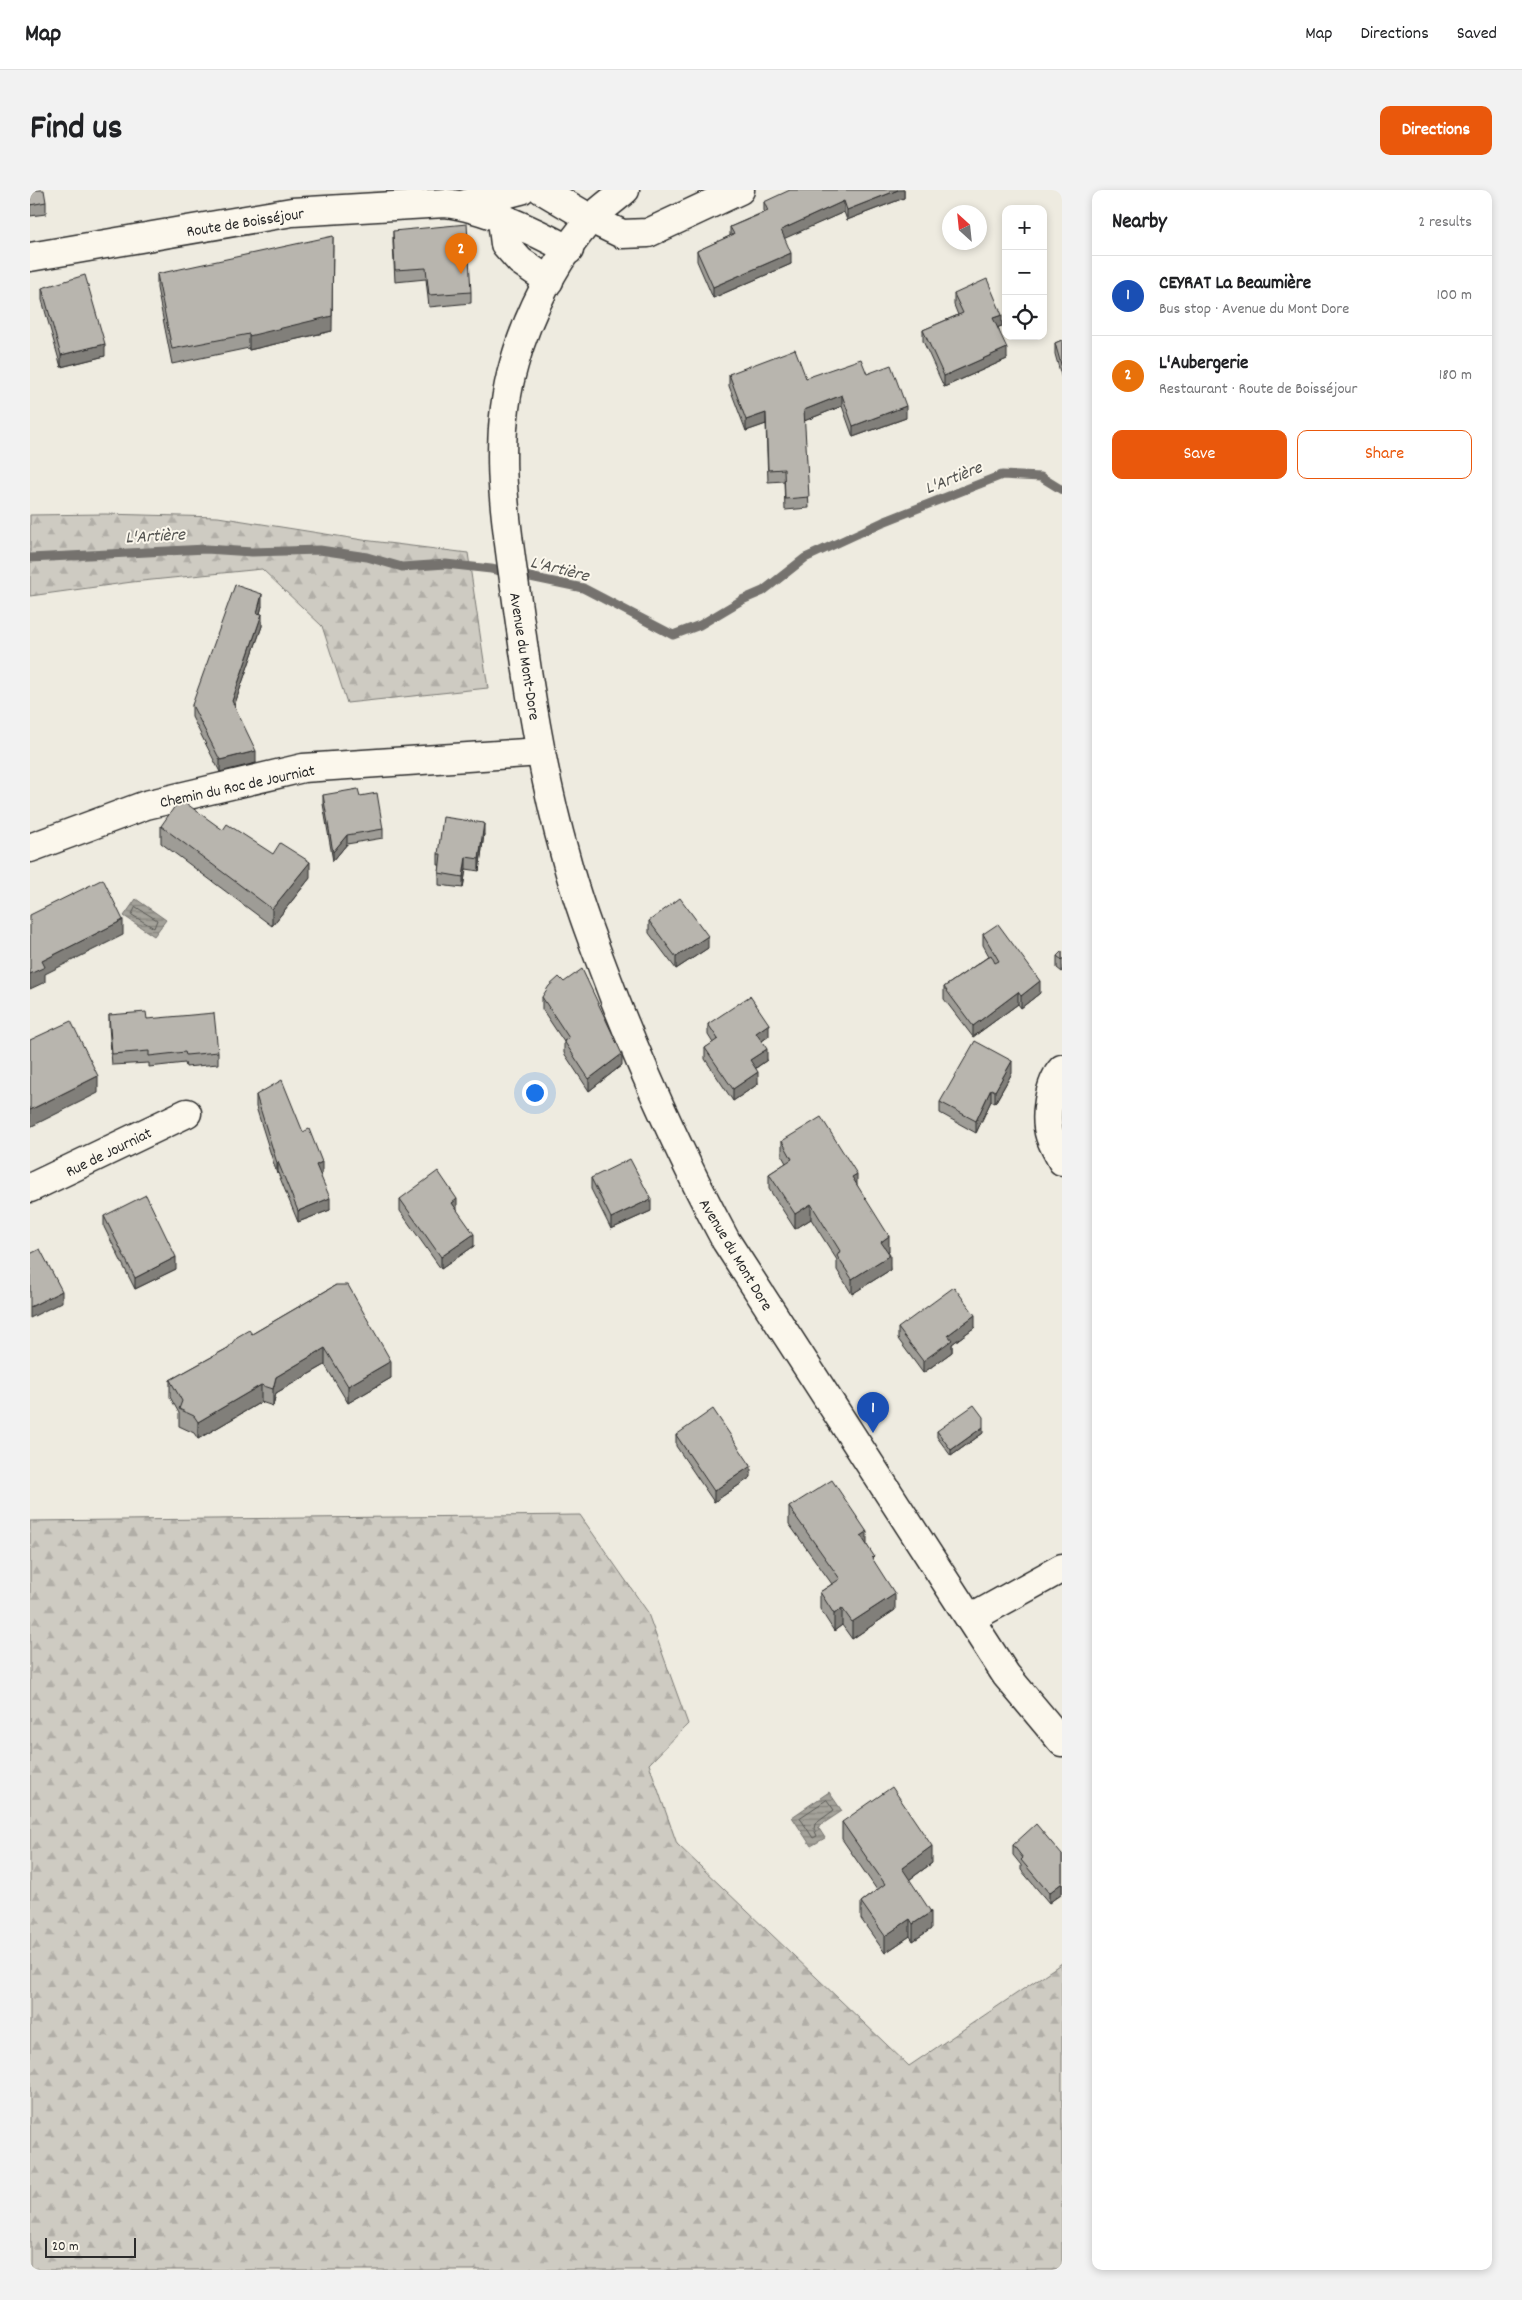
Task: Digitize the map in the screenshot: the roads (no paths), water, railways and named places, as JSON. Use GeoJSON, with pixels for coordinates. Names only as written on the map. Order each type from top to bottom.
{"type":"FeatureCollection","features":[{"type":"Feature","properties":{"kind":"street","name":"Route de Boisséjour"},"geometry":{"type":"LineString","coordinates":[[462,205],[521,190]]}},
{"type":"Feature","properties":{"kind":"street"},"geometry":{"type":"LineString","coordinates":[[542,190],[591,219],[622,234],[648,233],[740,190]]}},
{"type":"Feature","properties":{"kind":"street","name":"Avenue du Mont-Dore"},"geometry":{"type":"LineString","coordinates":[[565,857],[541,752],[505,519],[501,469],[505,409],[514,364],[527,328],[549,281],[591,219],[625,190]]}},
{"type":"Feature","properties":{"kind":"street","name":"Route de Boisséjour"},"geometry":{"type":"LineString","coordinates":[[30,257],[292,212],[445,203],[462,205],[538,233],[569,250]]}},
{"type":"Feature","properties":{"kind":"street"},"geometry":{"type":"LineString","coordinates":[[502,220],[505,244],[520,261],[549,281]]}},
{"type":"Feature","properties":{"kind":"street","name":"Chemin du Roc de Journiat"},"geometry":{"type":"LineString","coordinates":[[30,848],[146,805],[303,768],[541,752]]}},
{"type":"Feature","properties":{"kind":"street","name":"Avenue du Mont Dore"},"geometry":{"type":"LineString","coordinates":[[565,857],[596,951],[638,1058],[696,1186],[726,1242],[1006,1675],[1062,1742]]}},
{"type":"Feature","properties":{"kind":"street"},"geometry":{"type":"LineString","coordinates":[[1062,1069],[1057,1074],[1048,1102],[1049,1135],[1062,1161]]}},
{"type":"Feature","properties":{"kind":"street","name":"Rue de Journiat"},"geometry":{"type":"LineString","coordinates":[[30,1188],[187,1113]]}},
{"type":"Feature","properties":{"kind":"street"},"geometry":{"type":"LineString","coordinates":[[970,1619],[1062,1568]]}},
{"type":"Feature","properties":{"kind":"water"},"geometry":{"type":"Polygon","coordinates":[[[136,899],[166,920],[154,936],[124,916],[136,899]]]}},
{"type":"Feature","properties":{"kind":"water"},"geometry":{"type":"Polygon","coordinates":[[[829,1792],[842,1811],[818,1827],[825,1838],[811,1846],[792,1817],[829,1792]]]}},
{"type":"Feature","properties":{"kind":"waterway","name":"L'Artière"},"geometry":{"type":"LineString","coordinates":[[30,558],[206,549],[252,552],[320,550],[367,557],[402,567],[446,564],[491,569],[583,588],[673,635],[700,625],[742,600],[763,591],[805,558],[883,522],[1002,475],[1041,477],[1062,490]]}},
{"type":"Feature","properties":{"kind":"place","name":"L'Aubergerie"},"geometry":{"type":"Point","coordinates":[461,274]}},
{"type":"Feature","properties":{"kind":"place","name":"CEYRAT La Beaumière"},"geometry":{"type":"Point","coordinates":[873,1433]}}]}
